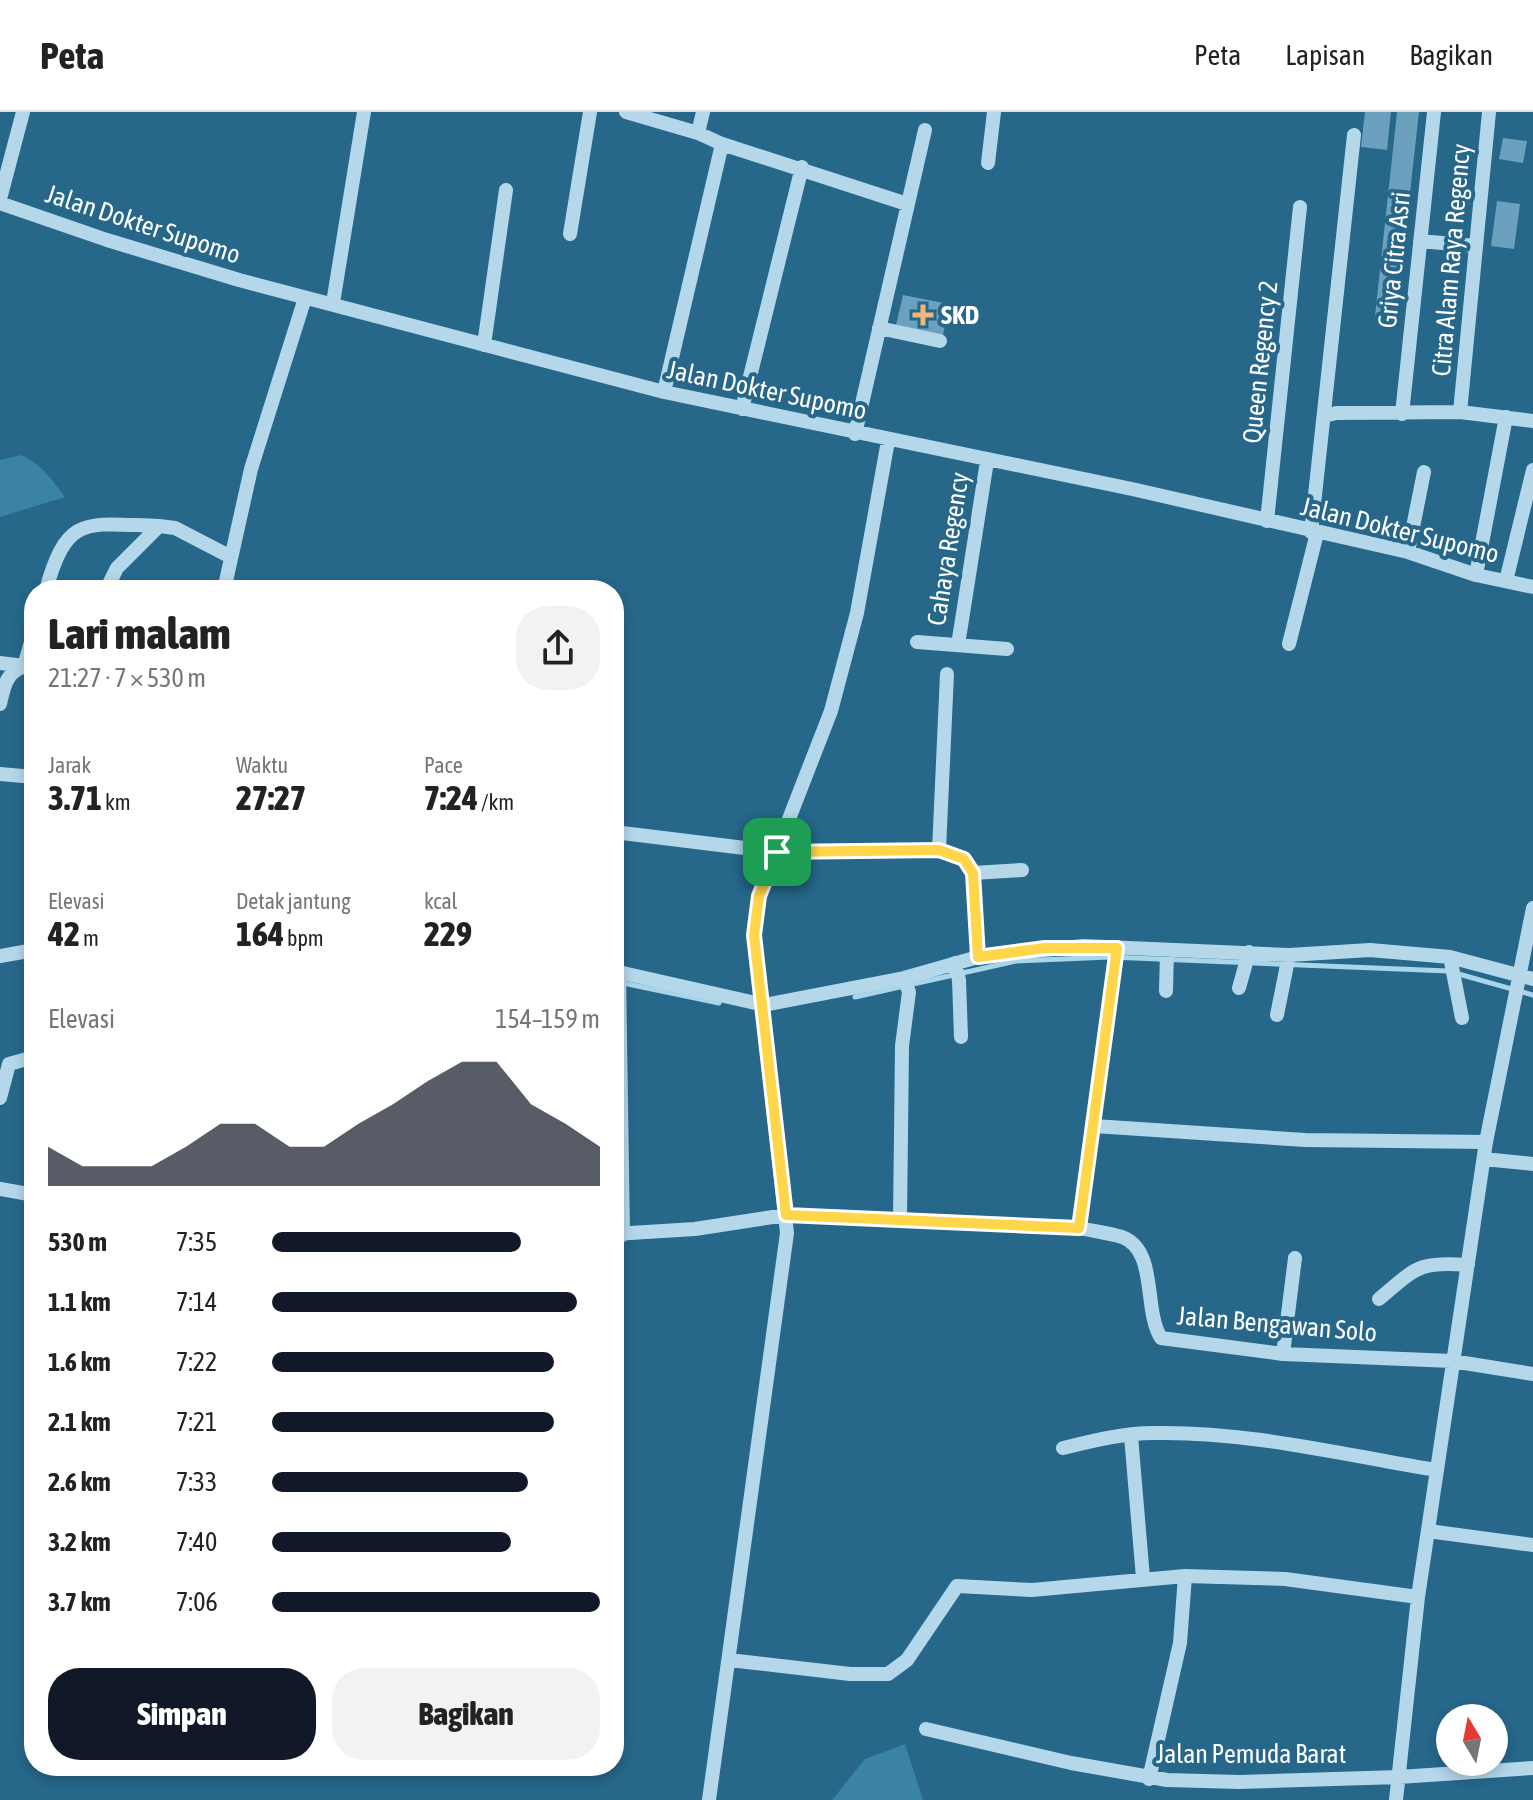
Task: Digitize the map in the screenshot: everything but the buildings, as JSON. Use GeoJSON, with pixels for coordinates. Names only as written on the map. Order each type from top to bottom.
{"type":"FeatureCollection","features":[{"type":"Feature","properties":{"kind":"street"},"geometry":{"type":"LineString","coordinates":[[0,201],[23,112]]}},
{"type":"Feature","properties":{"kind":"street"},"geometry":{"type":"LineString","coordinates":[[333,303],[364,112]]}},
{"type":"Feature","properties":{"kind":"street"},"geometry":{"type":"LineString","coordinates":[[570,234],[590,112]]}},
{"type":"Feature","properties":{"kind":"street"},"geometry":{"type":"LineString","coordinates":[[626,112],[802,167],[907,204]]}},
{"type":"Feature","properties":{"kind":"street"},"geometry":{"type":"LineString","coordinates":[[698,133],[703,112]]}},
{"type":"Feature","properties":{"kind":"street"},"geometry":{"type":"LineString","coordinates":[[988,163],[994,112]]}},
{"type":"Feature","properties":{"kind":"street","name":"Griya Citra Asri"},"geometry":{"type":"LineString","coordinates":[[1402,414],[1434,112]]}},
{"type":"Feature","properties":{"kind":"street","name":"Citra Alam Raya Regency"},"geometry":{"type":"LineString","coordinates":[[1460,412],[1489,112]]}},
{"type":"Feature","properties":{"kind":"street"},"geometry":{"type":"LineString","coordinates":[[855,434],[925,130]]}},
{"type":"Feature","properties":{"kind":"street"},"geometry":{"type":"LineString","coordinates":[[1289,644],[1314,532],[1354,135]]}},
{"type":"Feature","properties":{"kind":"street"},"geometry":{"type":"LineString","coordinates":[[664,392],[722,144]]}},
{"type":"Feature","properties":{"kind":"street"},"geometry":{"type":"LineString","coordinates":[[742,409],[802,167]]}},
{"type":"Feature","properties":{"kind":"street"},"geometry":{"type":"LineString","coordinates":[[484,345],[506,190]]}},
{"type":"Feature","properties":{"kind":"street","name":"Jalan Dokter Supomo"},"geometry":{"type":"LineString","coordinates":[[0,201],[107,240],[305,298],[664,392],[1408,552],[1476,575],[1533,587]]}},
{"type":"Feature","properties":{"kind":"street","name":"Queen Regency 2"},"geometry":{"type":"LineString","coordinates":[[1267,521],[1300,207]]}},
{"type":"Feature","properties":{"kind":"street"},"geometry":{"type":"LineString","coordinates":[[1420,241],[1476,246]]}},
{"type":"Feature","properties":{"kind":"street"},"geometry":{"type":"LineString","coordinates":[[225,580],[251,469],[305,298]]}},
{"type":"Feature","properties":{"kind":"street"},"geometry":{"type":"LineString","coordinates":[[879,328],[940,341]]}},
{"type":"Feature","properties":{"kind":"street"},"geometry":{"type":"LineString","coordinates":[[1324,416],[1336,413],[1460,412],[1533,421]]}},
{"type":"Feature","properties":{"kind":"street"},"geometry":{"type":"LineString","coordinates":[[1476,575],[1506,417]]}},
{"type":"Feature","properties":{"kind":"street"},"geometry":{"type":"LineString","coordinates":[[709,1800],[785,1258],[786,1215],[754,935],[756,915],[759,896],[831,711],[857,613],[888,441]]}},
{"type":"Feature","properties":{"kind":"street","name":"Cahaya Regency"},"geometry":{"type":"LineString","coordinates":[[958,645],[987,461]]}},
{"type":"Feature","properties":{"kind":"street"},"geometry":{"type":"LineString","coordinates":[[1506,581],[1533,470]]}},
{"type":"Feature","properties":{"kind":"street"},"geometry":{"type":"LineString","coordinates":[[1408,552],[1424,472]]}},
{"type":"Feature","properties":{"kind":"street"},"geometry":{"type":"LineString","coordinates":[[50,580],[64,539],[77,530],[103,524],[175,528],[229,556]]}},
{"type":"Feature","properties":{"kind":"street"},"geometry":{"type":"LineString","coordinates":[[111,580],[117,568],[159,526]]}},
{"type":"Feature","properties":{"kind":"street","name":"Cahaya Regency"},"geometry":{"type":"LineString","coordinates":[[917,642],[1007,649]]}},
{"type":"Feature","properties":{"kind":"street"},"geometry":{"type":"LineString","coordinates":[[0,663],[24,665]]}},
{"type":"Feature","properties":{"kind":"street"},"geometry":{"type":"LineString","coordinates":[[0,704],[11,672],[24,668]]}},
{"type":"Feature","properties":{"kind":"street"},"geometry":{"type":"LineString","coordinates":[[939,850],[947,674]]}},
{"type":"Feature","properties":{"kind":"street"},"geometry":{"type":"LineString","coordinates":[[0,774],[24,776]]}},
{"type":"Feature","properties":{"kind":"street"},"geometry":{"type":"LineString","coordinates":[[624,833],[777,852],[939,850],[964,859],[973,873],[978,957]]}},
{"type":"Feature","properties":{"kind":"street"},"geometry":{"type":"LineString","coordinates":[[973,873],[1022,870]]}},
{"type":"Feature","properties":{"kind":"street"},"geometry":{"type":"LineString","coordinates":[[1396,1800],[1418,1597],[1452,1361],[1486,1142],[1523,984],[1533,908]]}},
{"type":"Feature","properties":{"kind":"street"},"geometry":{"type":"LineString","coordinates":[[624,977],[764,1005],[907,984],[957,971],[978,957],[1045,948],[1287,964],[1370,950],[1451,965],[1523,984]]}},
{"type":"Feature","properties":{"kind":"street"},"geometry":{"type":"LineString","coordinates":[[0,956],[24,952]]}},
{"type":"Feature","properties":{"kind":"street"},"geometry":{"type":"LineString","coordinates":[[1079,1228],[1116,955]]}},
{"type":"Feature","properties":{"kind":"street"},"geometry":{"type":"LineString","coordinates":[[1166,991],[1167,957]]}},
{"type":"Feature","properties":{"kind":"street"},"geometry":{"type":"LineString","coordinates":[[1239,988],[1248,960]]}},
{"type":"Feature","properties":{"kind":"street"},"geometry":{"type":"LineString","coordinates":[[1277,1015],[1287,964]]}},
{"type":"Feature","properties":{"kind":"street"},"geometry":{"type":"LineString","coordinates":[[1451,965],[1462,1018]]}},
{"type":"Feature","properties":{"kind":"street"},"geometry":{"type":"LineString","coordinates":[[957,971],[961,1037]]}},
{"type":"Feature","properties":{"kind":"street"},"geometry":{"type":"LineString","coordinates":[[900,1220],[902,1046],[907,984]]}},
{"type":"Feature","properties":{"kind":"street"},"geometry":{"type":"LineString","coordinates":[[0,1098],[5,1064]]}},
{"type":"Feature","properties":{"kind":"street"},"geometry":{"type":"LineString","coordinates":[[1094,1126],[1305,1140],[1486,1142]]}},
{"type":"Feature","properties":{"kind":"street"},"geometry":{"type":"LineString","coordinates":[[1484,1159],[1533,1164]]}},
{"type":"Feature","properties":{"kind":"street"},"geometry":{"type":"LineString","coordinates":[[0,1189],[24,1193]]}},
{"type":"Feature","properties":{"kind":"street","name":"Jalan Bengawan Solo"},"geometry":{"type":"LineString","coordinates":[[624,1234],[786,1215],[1079,1228],[1123,1238],[1137,1246],[1145,1266],[1153,1325],[1161,1338],[1283,1354],[1452,1361],[1533,1374]]}},
{"type":"Feature","properties":{"kind":"street"},"geometry":{"type":"LineString","coordinates":[[1283,1354],[1295,1258]]}},
{"type":"Feature","properties":{"kind":"street"},"geometry":{"type":"LineString","coordinates":[[1379,1299],[1415,1268],[1433,1262],[1468,1265]]}},
{"type":"Feature","properties":{"kind":"street"},"geometry":{"type":"LineString","coordinates":[[1063,1448],[1131,1436],[1182,1433],[1273,1443],[1436,1470]]}},
{"type":"Feature","properties":{"kind":"street"},"geometry":{"type":"LineString","coordinates":[[1131,1436],[1143,1578]]}},
{"type":"Feature","properties":{"kind":"street"},"geometry":{"type":"LineString","coordinates":[[1428,1531],[1533,1545]]}},
{"type":"Feature","properties":{"kind":"street"},"geometry":{"type":"LineString","coordinates":[[729,1660],[850,1674],[888,1674],[907,1660],[957,1586],[1032,1590],[1185,1576],[1285,1579],[1418,1597]]}},
{"type":"Feature","properties":{"kind":"street"},"geometry":{"type":"LineString","coordinates":[[1149,1779],[1180,1643],[1185,1576]]}},
{"type":"Feature","properties":{"kind":"street","name":"Jalan Pemuda Barat"},"geometry":{"type":"LineString","coordinates":[[926,1729],[1149,1779],[1239,1782],[1399,1777],[1533,1768]]}},
{"type":"Feature","properties":{"kind":"shaded area"},"geometry":{"type":"Polygon","coordinates":[[[21,455],[40,467],[65,497],[0,517],[0,460],[21,455]]]}},
{"type":"Feature","properties":{"kind":"shaded area"},"geometry":{"type":"Polygon","coordinates":[[[905,1744],[923,1800],[832,1800],[865,1759],[905,1744]]]}},
{"type":"Feature","properties":{"kind":"waterway"},"geometry":{"type":"LineString","coordinates":[[855,997],[1016,961],[1110,957],[1448,971],[1533,995]]}},
{"type":"Feature","properties":{"kind":"waterway"},"geometry":{"type":"LineString","coordinates":[[624,983],[719,1003]]}},
{"type":"Feature","properties":{"kind":"place","name":"SKD"},"geometry":{"type":"Point","coordinates":[923,315]}},
{"type":"Feature","properties":{"kind":"route"},"geometry":{"type":"LineString","coordinates":[[939,850],[964,859],[971,866],[976,893],[978,957],[1045,948],[1117,948],[1079,1228],[786,1215],[754,935],[759,896],[777,852],[939,850]]}}]}
